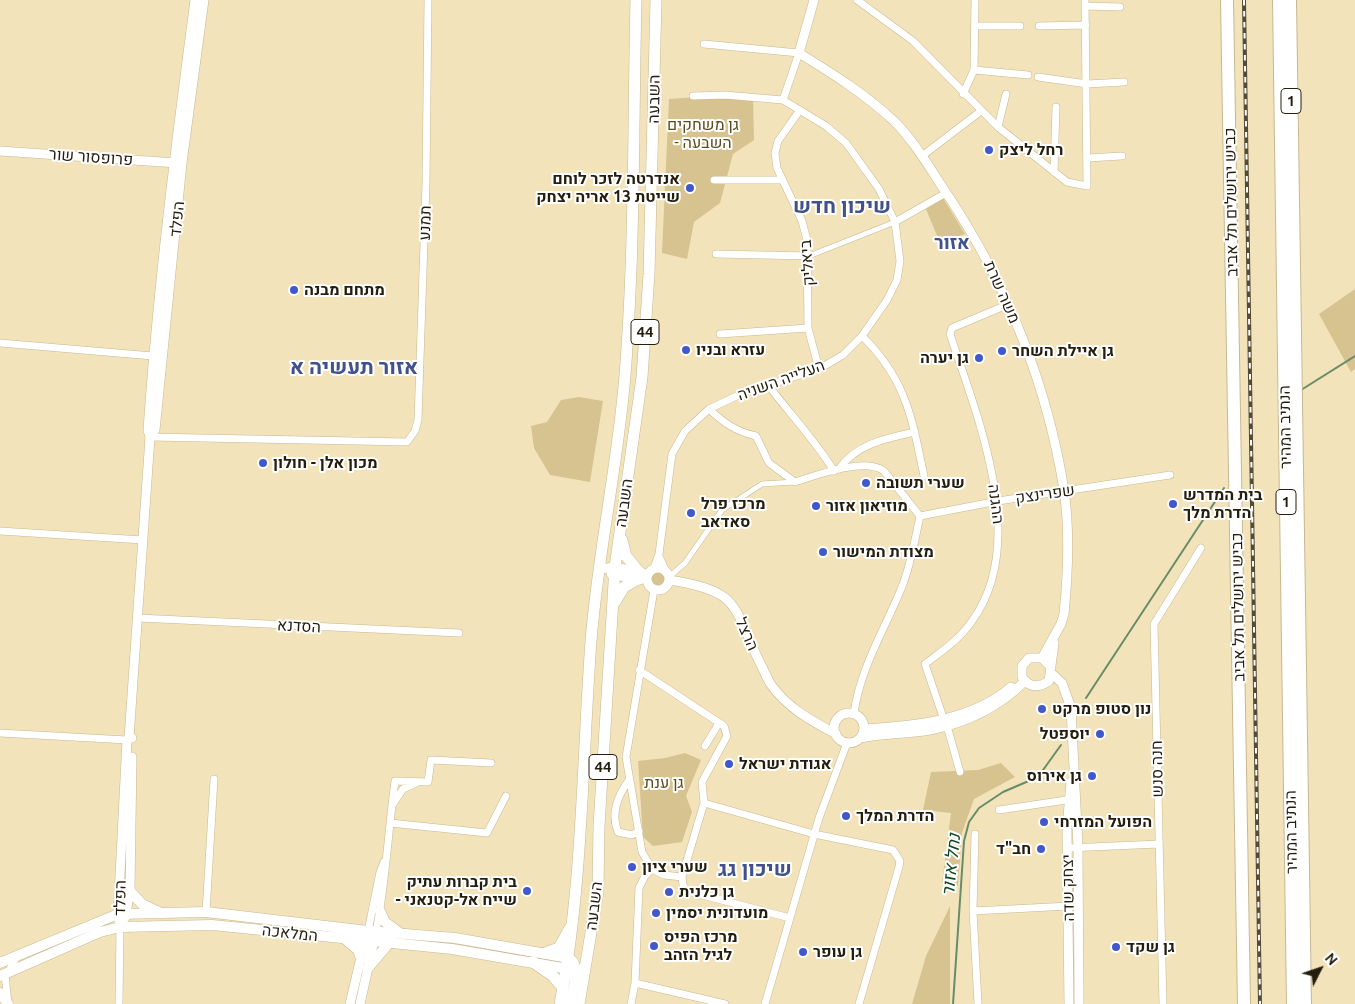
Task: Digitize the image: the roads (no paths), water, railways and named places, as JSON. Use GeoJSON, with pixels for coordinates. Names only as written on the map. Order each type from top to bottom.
{"type":"FeatureCollection","features":[{"type":"Feature","properties":{"kind":"highway","name":"השבעה"},"geometry":{"type":"LineString","coordinates":[[579,1004],[573,922],[591,640],[625,377],[631,279],[636,0]]}},
{"type":"Feature","properties":{"kind":"highway","name":"השבעה"},"geometry":{"type":"LineString","coordinates":[[560,1004],[563,988],[575,966],[598,891],[615,571],[642,377],[647,311],[656,0]]}},
{"type":"Feature","properties":{"kind":"highway","name":"כביש ירושלים תל אביב"},"geometry":{"type":"LineString","coordinates":[[1228,0],[1244,1004]]}},
{"type":"Feature","properties":{"kind":"highway","name":"הנתיב המהיר"},"geometry":{"type":"LineString","coordinates":[[1279,0],[1293,1004]]}},
{"type":"Feature","properties":{"kind":"highway","name":"1"},"geometry":{"type":"LineString","coordinates":[[1290,0],[1305,1004]]}},
{"type":"Feature","properties":{"kind":"highway"},"geometry":{"type":"LineString","coordinates":[[611,623],[620,591],[628,583],[645,575],[630,562],[624,551],[620,527]]}},
{"type":"Feature","properties":{"kind":"highway"},"geometry":{"type":"LineString","coordinates":[[545,953],[559,948],[573,922]]}},
{"type":"Feature","properties":{"kind":"highway"},"geometry":{"type":"LineString","coordinates":[[533,962],[553,976],[563,988]]}},
{"type":"Feature","properties":{"kind":"highway"},"geometry":{"type":"LineString","coordinates":[[571,1004],[575,966]]}},
{"type":"Feature","properties":{"kind":"main road"},"geometry":{"type":"LineString","coordinates":[[130,891],[142,904],[162,913]]}},
{"type":"Feature","properties":{"kind":"main road"},"geometry":{"type":"LineString","coordinates":[[380,911],[385,922],[401,933]]}},
{"type":"Feature","properties":{"kind":"main road","name":"המלאכה"},"geometry":{"type":"LineString","coordinates":[[0,963],[122,914],[206,912],[372,931],[455,938],[545,953],[575,966]]}},
{"type":"Feature","properties":{"kind":"main road","name":"המלאכה"},"geometry":{"type":"LineString","coordinates":[[3,975],[80,939],[120,927],[212,925],[370,942],[452,948],[533,962],[575,966]]}},
{"type":"Feature","properties":{"kind":"main road"},"geometry":{"type":"LineString","coordinates":[[344,939],[358,950],[361,959]]}},
{"type":"Feature","properties":{"kind":"main road"},"geometry":{"type":"LineString","coordinates":[[368,968],[389,943]]}},
{"type":"Feature","properties":{"kind":"main road"},"geometry":{"type":"LineString","coordinates":[[0,993],[8,1004]]}},
{"type":"Feature","properties":{"kind":"street","name":"הפלד"},"geometry":{"type":"LineString","coordinates":[[150,437],[155,430],[178,163],[195,0]]}},
{"type":"Feature","properties":{"kind":"street","name":"הפלד"},"geometry":{"type":"LineString","coordinates":[[120,927],[150,437],[148,430],[154,356],[178,163],[204,0]]}},
{"type":"Feature","properties":{"kind":"street","name":"תמנע"},"geometry":{"type":"LineString","coordinates":[[150,437],[406,442],[416,431],[418,420],[426,183],[428,0]]}},
{"type":"Feature","properties":{"kind":"street"},"geometry":{"type":"LineString","coordinates":[[693,96],[783,100],[814,0]]}},
{"type":"Feature","properties":{"kind":"street"},"geometry":{"type":"LineString","coordinates":[[857,0],[912,41],[998,127],[1067,182],[1086,186],[1087,84],[1085,3],[1120,7]]}},
{"type":"Feature","properties":{"kind":"street"},"geometry":{"type":"LineString","coordinates":[[964,94],[974,70],[975,0]]}},
{"type":"Feature","properties":{"kind":"street"},"geometry":{"type":"LineString","coordinates":[[1038,26],[1086,25]]}},
{"type":"Feature","properties":{"kind":"street"},"geometry":{"type":"LineString","coordinates":[[975,26],[1020,26]]}},
{"type":"Feature","properties":{"kind":"street","name":"משה שרת"},"geometry":{"type":"LineString","coordinates":[[704,44],[799,53],[861,92],[895,123],[922,156],[979,242],[1009,304],[1044,400],[1064,491],[1066,587],[1064,614],[1056,635],[1042,658]]}},
{"type":"Feature","properties":{"kind":"street"},"geometry":{"type":"LineString","coordinates":[[974,70],[1028,75]]}},
{"type":"Feature","properties":{"kind":"street"},"geometry":{"type":"LineString","coordinates":[[1038,77],[1087,84],[1124,82]]}},
{"type":"Feature","properties":{"kind":"street"},"geometry":{"type":"LineString","coordinates":[[998,127],[1006,94]]}},
{"type":"Feature","properties":{"kind":"street","name":"העלייה השניה"},"geometry":{"type":"LineString","coordinates":[[645,575],[659,554],[672,454],[685,431],[708,409],[742,393],[819,368],[843,355],[875,320],[897,280],[900,261],[899,238],[895,222],[879,189],[846,143],[826,126],[783,100]]}},
{"type":"Feature","properties":{"kind":"street"},"geometry":{"type":"LineString","coordinates":[[1054,172],[1056,107]]}},
{"type":"Feature","properties":{"kind":"street","name":"ביאליק"},"geometry":{"type":"LineString","coordinates":[[800,110],[778,141],[775,153],[777,168],[802,220],[809,256],[808,328],[819,368]]}},
{"type":"Feature","properties":{"kind":"street"},"geometry":{"type":"LineString","coordinates":[[922,156],[980,111]]}},
{"type":"Feature","properties":{"kind":"street","name":"פרופסור שור"},"geometry":{"type":"LineString","coordinates":[[0,151],[178,163]]}},
{"type":"Feature","properties":{"kind":"street"},"geometry":{"type":"LineString","coordinates":[[1087,158],[1122,156]]}},
{"type":"Feature","properties":{"kind":"street"},"geometry":{"type":"LineString","coordinates":[[714,180],[782,180]]}},
{"type":"Feature","properties":{"kind":"street"},"geometry":{"type":"LineString","coordinates":[[716,254],[809,256],[895,222],[946,193]]}},
{"type":"Feature","properties":{"kind":"street","name":"ההגנה"},"geometry":{"type":"LineString","coordinates":[[960,772],[925,664],[962,634],[983,602],[997,553],[998,501],[978,418],[950,334],[952,328],[1009,304]]}},
{"type":"Feature","properties":{"kind":"street"},"geometry":{"type":"LineString","coordinates":[[720,334],[808,328]]}},
{"type":"Feature","properties":{"kind":"street"},"geometry":{"type":"LineString","coordinates":[[862,336],[878,352],[896,378],[915,432],[924,476]]}},
{"type":"Feature","properties":{"kind":"street"},"geometry":{"type":"LineString","coordinates":[[0,343],[154,356]]}},
{"type":"Feature","properties":{"kind":"street"},"geometry":{"type":"LineString","coordinates":[[768,385],[799,426],[819,445],[836,470]]}},
{"type":"Feature","properties":{"kind":"street"},"geometry":{"type":"LineString","coordinates":[[708,409],[726,425],[739,432],[756,436],[769,463],[795,482]]}},
{"type":"Feature","properties":{"kind":"street"},"geometry":{"type":"LineString","coordinates":[[836,470],[845,459],[883,438],[915,432]]}},
{"type":"Feature","properties":{"kind":"street"},"geometry":{"type":"LineString","coordinates":[[654,590],[664,588],[668,576],[685,563],[722,510],[762,484],[795,482],[836,470],[877,466],[884,471],[920,516],[904,583],[865,668],[857,690],[854,714]]}},
{"type":"Feature","properties":{"kind":"street","name":"שפרינצק"},"geometry":{"type":"LineString","coordinates":[[920,516],[998,501],[1170,475]]}},
{"type":"Feature","properties":{"kind":"street"},"geometry":{"type":"LineString","coordinates":[[0,531],[143,540]]}},
{"type":"Feature","properties":{"kind":"street","name":"חנה סנש"},"geometry":{"type":"LineString","coordinates":[[1163,1004],[1154,624],[1201,548]]}},
{"type":"Feature","properties":{"kind":"street","name":"העלייה השניה"},"geometry":{"type":"LineString","coordinates":[[659,554],[668,576]]}},
{"type":"Feature","properties":{"kind":"street"},"geometry":{"type":"LineString","coordinates":[[599,569],[645,575],[654,590],[639,670],[626,757],[642,852],[652,869],[664,875],[682,876]]}},
{"type":"Feature","properties":{"kind":"street","name":"הרצל"},"geometry":{"type":"LineString","coordinates":[[645,575],[668,576],[715,590],[726,598],[739,614],[771,685],[787,703],[804,716],[836,729]]}},
{"type":"Feature","properties":{"kind":"street","name":"הסדנא"},"geometry":{"type":"LineString","coordinates":[[138,618],[459,633]]}},
{"type":"Feature","properties":{"kind":"street","name":"משה שרת"},"geometry":{"type":"LineString","coordinates":[[1050,673],[1056,635]]}},
{"type":"Feature","properties":{"kind":"street"},"geometry":{"type":"LineString","coordinates":[[1035,657],[1042,658],[1050,673],[1035,687],[1024,679],[1022,672],[1025,662],[1035,657]]}},
{"type":"Feature","properties":{"kind":"street"},"geometry":{"type":"LineString","coordinates":[[639,670],[724,726],[727,736],[702,782],[704,803],[682,876],[683,885],[688,891],[790,918]]}},
{"type":"Feature","properties":{"kind":"street","name":"יצחק שדה"},"geometry":{"type":"LineString","coordinates":[[1050,673],[1065,688],[1071,708],[1072,800],[1068,848],[1069,1004]]}},
{"type":"Feature","properties":{"kind":"street"},"geometry":{"type":"LineString","coordinates":[[765,1004],[814,834],[847,744],[862,734],[945,723],[973,710],[1024,679]]}},
{"type":"Feature","properties":{"kind":"street"},"geometry":{"type":"LineString","coordinates":[[847,744],[836,729],[845,714],[854,714],[862,720],[862,734]]}},
{"type":"Feature","properties":{"kind":"street"},"geometry":{"type":"LineString","coordinates":[[705,746],[719,723]]}},
{"type":"Feature","properties":{"kind":"street"},"geometry":{"type":"LineString","coordinates":[[0,733],[130,740]]}},
{"type":"Feature","properties":{"kind":"street","name":"הפלד"},"geometry":{"type":"LineString","coordinates":[[122,914],[130,891],[130,740]]}},
{"type":"Feature","properties":{"kind":"street"},"geometry":{"type":"LineString","coordinates":[[372,931],[380,911],[386,876],[385,860],[395,781],[428,782],[432,760],[491,763]]}},
{"type":"Feature","properties":{"kind":"street"},"geometry":{"type":"LineString","coordinates":[[206,912],[214,780]]}},
{"type":"Feature","properties":{"kind":"street"},"geometry":{"type":"LineString","coordinates":[[629,780],[618,796],[614,822],[618,832],[632,835],[638,831]]}},
{"type":"Feature","properties":{"kind":"street"},"geometry":{"type":"LineString","coordinates":[[392,807],[403,789],[418,782]]}},
{"type":"Feature","properties":{"kind":"street"},"geometry":{"type":"LineString","coordinates":[[390,824],[488,833],[506,796]]}},
{"type":"Feature","properties":{"kind":"street"},"geometry":{"type":"LineString","coordinates":[[999,810],[1072,800]]}},
{"type":"Feature","properties":{"kind":"street","name":"יצחק שדה"},"geometry":{"type":"LineString","coordinates":[[1072,800],[1078,847],[1080,1004]]}},
{"type":"Feature","properties":{"kind":"street"},"geometry":{"type":"LineString","coordinates":[[704,803],[814,834],[893,850],[900,861],[859,1004]]}},
{"type":"Feature","properties":{"kind":"street"},"geometry":{"type":"LineString","coordinates":[[976,834],[973,911],[978,1004]]}},
{"type":"Feature","properties":{"kind":"street"},"geometry":{"type":"LineString","coordinates":[[1068,848],[1158,844]]}},
{"type":"Feature","properties":{"kind":"street"},"geometry":{"type":"LineString","coordinates":[[360,1004],[368,968],[380,872],[385,860]]}},
{"type":"Feature","properties":{"kind":"street"},"geometry":{"type":"LineString","coordinates":[[631,1004],[635,983],[639,888],[645,876],[652,869]]}},
{"type":"Feature","properties":{"kind":"street"},"geometry":{"type":"LineString","coordinates":[[973,911],[1069,906]]}},
{"type":"Feature","properties":{"kind":"street"},"geometry":{"type":"LineString","coordinates":[[119,1004],[120,927]]}},
{"type":"Feature","properties":{"kind":"street"},"geometry":{"type":"LineString","coordinates":[[350,1004],[361,959],[370,942]]}},
{"type":"Feature","properties":{"kind":"street"},"geometry":{"type":"LineString","coordinates":[[8,1004],[3,975],[9,971],[17,956]]}},
{"type":"Feature","properties":{"kind":"street"},"geometry":{"type":"LineString","coordinates":[[635,983],[725,1004]]}},
{"type":"Feature","properties":{"kind":"waterway","name":"נחל אזור"},"geometry":{"type":"LineString","coordinates":[[1301,390],[1355,356]]}},
{"type":"Feature","properties":{"kind":"waterway","name":"נחל אזור"},"geometry":{"type":"LineString","coordinates":[[1086,698],[1224,488]]}},
{"type":"Feature","properties":{"kind":"waterway","name":"נחל אזור"},"geometry":{"type":"LineString","coordinates":[[953,1004],[964,841],[969,822],[979,808],[1003,792],[1038,777],[1061,745]]}},
{"type":"Feature","properties":{"kind":"railway"},"geometry":{"type":"LineString","coordinates":[[1244,0],[1260,1004]]}},
{"type":"Feature","properties":{"kind":"place","name":"רחל ליצק"},"geometry":{"type":"Point","coordinates":[989,150]}},
{"type":"Feature","properties":{"kind":"place","name":"אנדרטה לזכר לוחם שייטת 13 אריה יצחק"},"geometry":{"type":"Point","coordinates":[690,188]}},
{"type":"Feature","properties":{"kind":"place","name":"מתחם מבנה"},"geometry":{"type":"Point","coordinates":[294,290]}},
{"type":"Feature","properties":{"kind":"place","name":"עזרא ובניו"},"geometry":{"type":"Point","coordinates":[686,350]}},
{"type":"Feature","properties":{"kind":"place","name":"גן איילת השחר"},"geometry":{"type":"Point","coordinates":[1002,351]}},
{"type":"Feature","properties":{"kind":"place","name":"גן יערה"},"geometry":{"type":"Point","coordinates":[979,358]}},
{"type":"Feature","properties":{"kind":"place","name":"מכון אלן - חולון"},"geometry":{"type":"Point","coordinates":[263,463]}},
{"type":"Feature","properties":{"kind":"place","name":"שערי תשובה"},"geometry":{"type":"Point","coordinates":[866,483]}},
{"type":"Feature","properties":{"kind":"place","name":"בית המדרש הדרת מלך"},"geometry":{"type":"Point","coordinates":[1173,504]}},
{"type":"Feature","properties":{"kind":"place","name":"מוזיאון אזור"},"geometry":{"type":"Point","coordinates":[816,506]}},
{"type":"Feature","properties":{"kind":"place","name":"מרכז פרל סאדאב"},"geometry":{"type":"Point","coordinates":[691,513]}},
{"type":"Feature","properties":{"kind":"place","name":"מצודת המישור"},"geometry":{"type":"Point","coordinates":[823,552]}},
{"type":"Feature","properties":{"kind":"place","name":"נון סטופ מרקט"},"geometry":{"type":"Point","coordinates":[1042,709]}},
{"type":"Feature","properties":{"kind":"place","name":"יוספטל"},"geometry":{"type":"Point","coordinates":[1100,734]}},
{"type":"Feature","properties":{"kind":"place","name":"אגודת ישראל"},"geometry":{"type":"Point","coordinates":[729,764]}},
{"type":"Feature","properties":{"kind":"place","name":"גן אירוס"},"geometry":{"type":"Point","coordinates":[1092,776]}},
{"type":"Feature","properties":{"kind":"place","name":"הדרת המלך"},"geometry":{"type":"Point","coordinates":[846,816]}},
{"type":"Feature","properties":{"kind":"place","name":"הפועל המזרחי"},"geometry":{"type":"Point","coordinates":[1044,822]}},
{"type":"Feature","properties":{"kind":"place","name":"חב\"ד"},"geometry":{"type":"Point","coordinates":[1041,849]}},
{"type":"Feature","properties":{"kind":"place","name":"שערי ציון"},"geometry":{"type":"Point","coordinates":[632,867]}},
{"type":"Feature","properties":{"kind":"place","name":"בית קברות עתיק - שייח אל-קטנאני"},"geometry":{"type":"Point","coordinates":[527,891]}},
{"type":"Feature","properties":{"kind":"place","name":"גן כלנית"},"geometry":{"type":"Point","coordinates":[669,892]}},
{"type":"Feature","properties":{"kind":"place","name":"מועדונית יסמין"},"geometry":{"type":"Point","coordinates":[656,913]}},
{"type":"Feature","properties":{"kind":"place","name":"מרכז הפיס לגיל הזהב"},"geometry":{"type":"Point","coordinates":[654,946]}},
{"type":"Feature","properties":{"kind":"place","name":"גן שקד"},"geometry":{"type":"Point","coordinates":[1116,947]}},
{"type":"Feature","properties":{"kind":"place","name":"גן עופר"},"geometry":{"type":"Point","coordinates":[803,952]}},
{"type":"Feature","properties":{"kind":"district","name":"שיכון חדש"},"geometry":{"type":"Point","coordinates":[842,206]}},
{"type":"Feature","properties":{"kind":"district","name":"אזור"},"geometry":{"type":"Point","coordinates":[952,243]}},
{"type":"Feature","properties":{"kind":"district","name":"אזור תעשיה א"},"geometry":{"type":"Point","coordinates":[354,367]}},
{"type":"Feature","properties":{"kind":"district","name":"שיכון גג"},"geometry":{"type":"Point","coordinates":[755,869]}},
{"type":"Feature","properties":{"kind":"park label","name":"גן משחקים - השבעה"},"geometry":{"type":"Point","coordinates":[703,134]}},
{"type":"Feature","properties":{"kind":"park label","name":"גן ענת"},"geometry":{"type":"Point","coordinates":[664,783]}}]}
